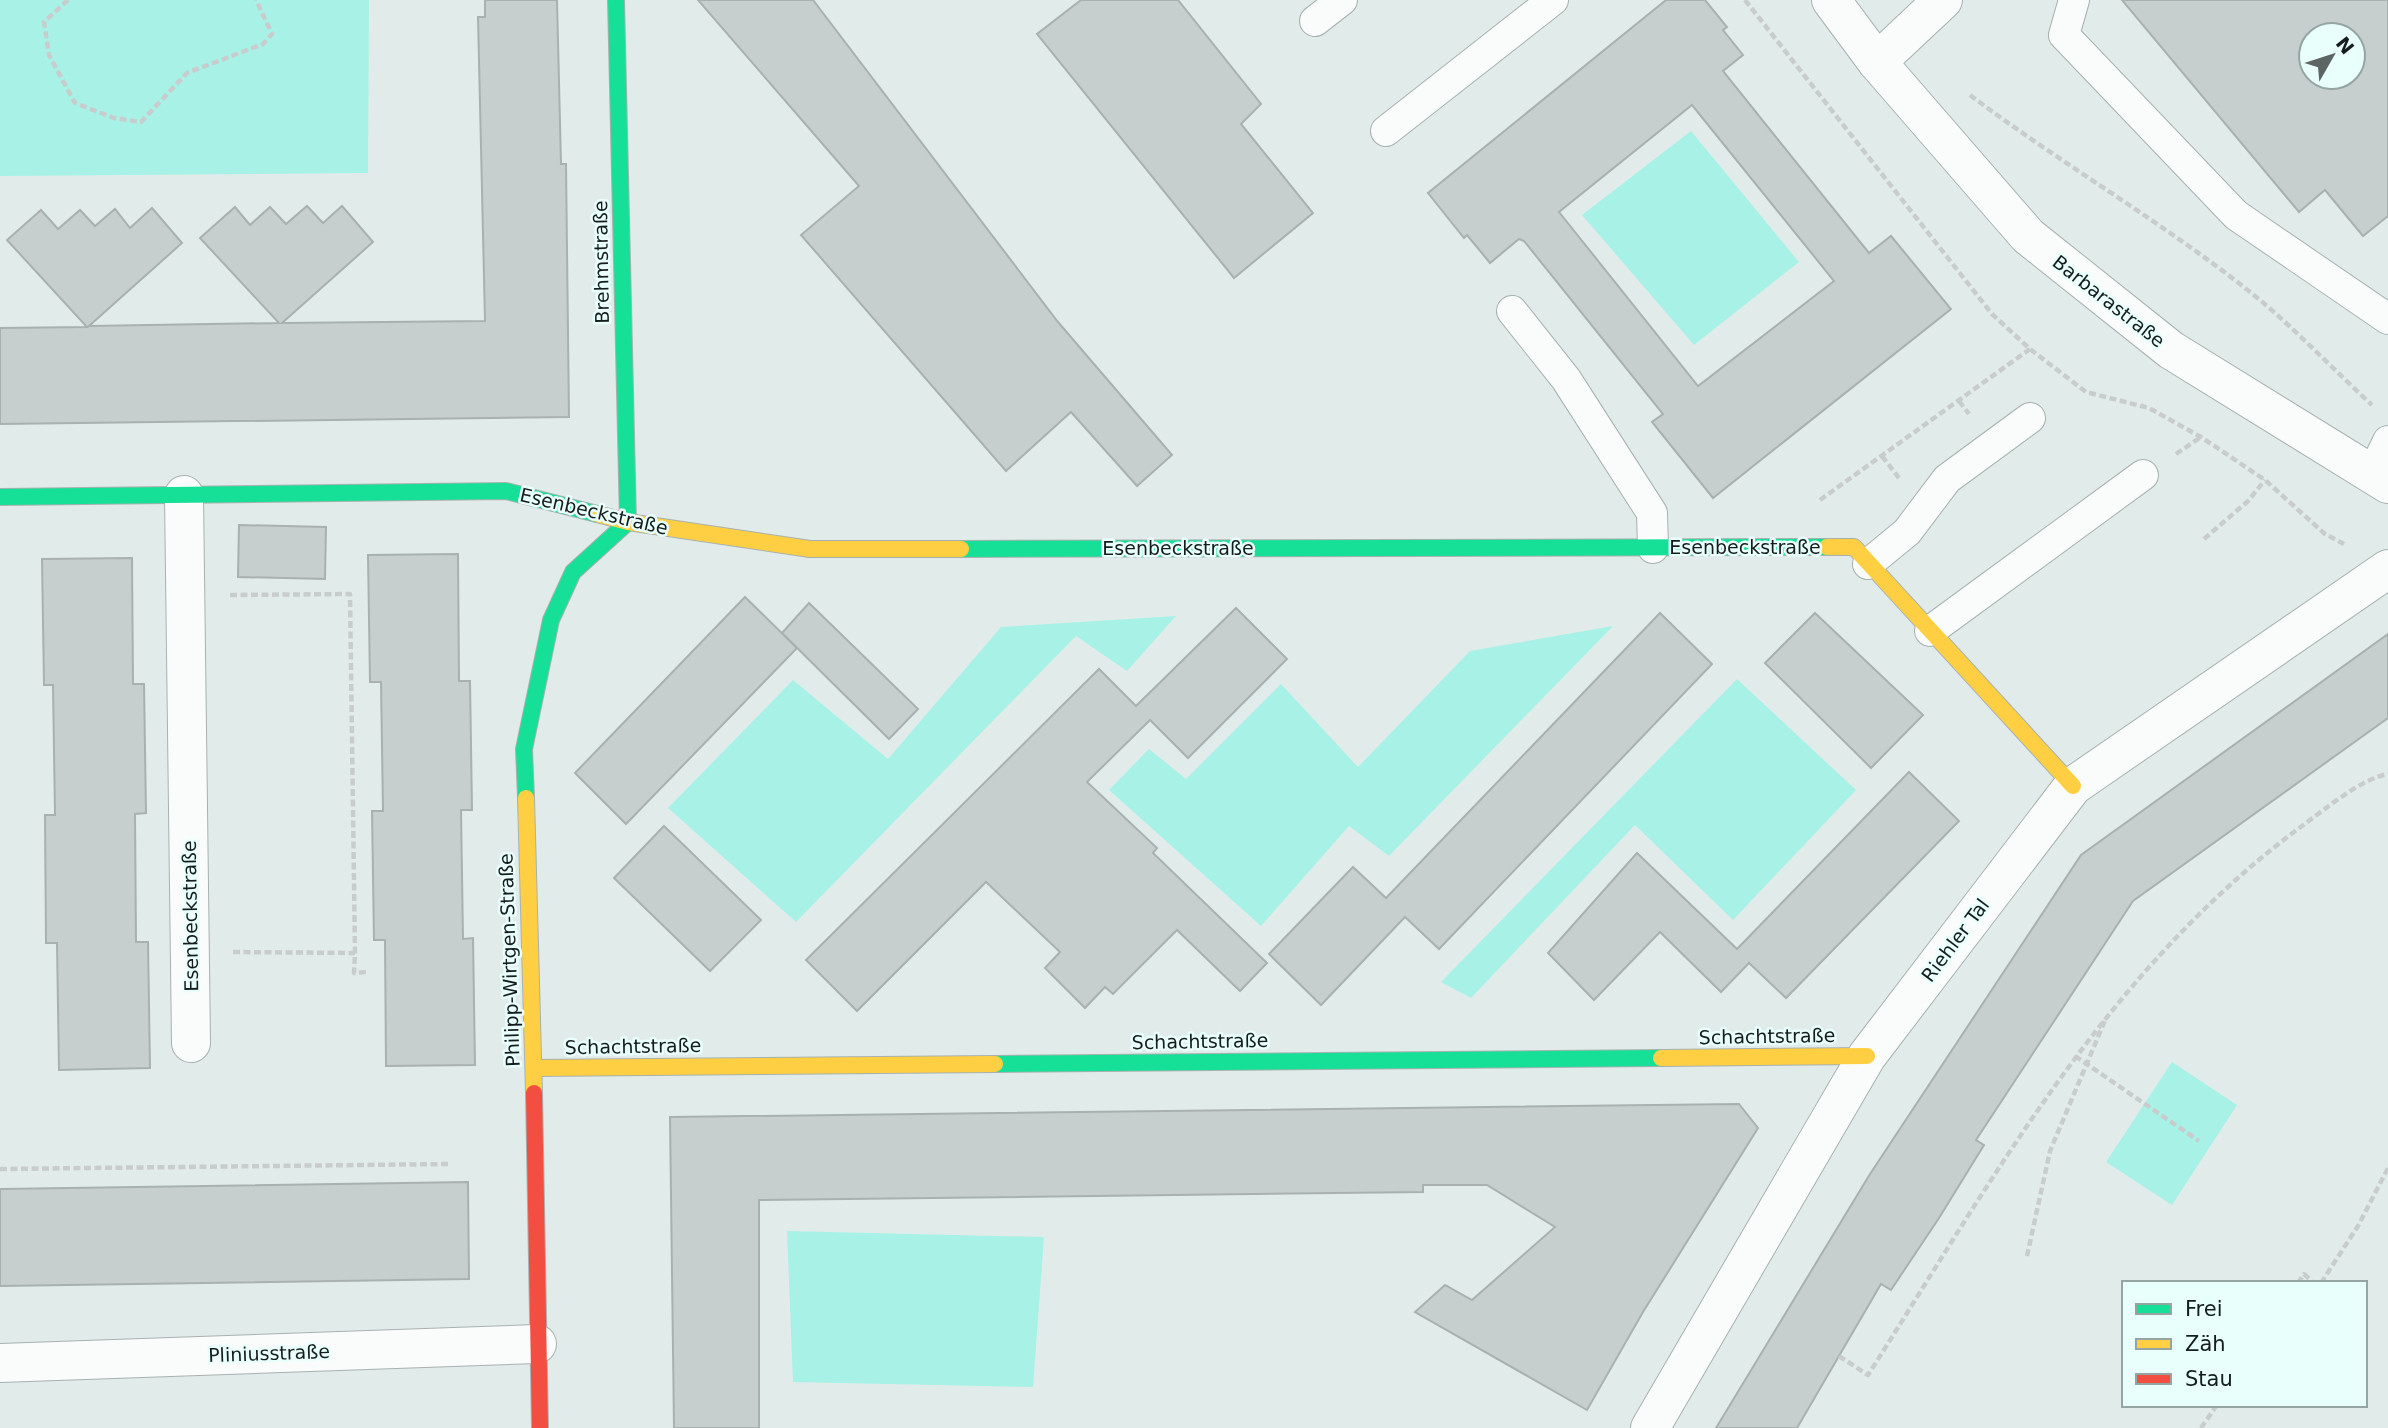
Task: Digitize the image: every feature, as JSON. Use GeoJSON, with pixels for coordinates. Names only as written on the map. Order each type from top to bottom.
{"type":"FeatureCollection","features":[{"type":"Feature","properties":{"kind":"street","name":"Brehmstraße"},"geometry":{"type":"LineString","coordinates":[[616,0],[628,522]]}},
{"type":"Feature","properties":{"kind":"street","name":"Barbarastraße"},"geometry":{"type":"LineString","coordinates":[[1831,0],[1877,62],[2028,236],[2171,350],[2380,479]]}},
{"type":"Feature","properties":{"kind":"street"},"geometry":{"type":"LineString","coordinates":[[1877,62],[1943,0]]}},
{"type":"Feature","properties":{"kind":"street","name":"Esenbeckstraße"},"geometry":{"type":"LineString","coordinates":[[0,497],[506,491],[628,522],[810,548],[1854,547],[2073,786]]}},
{"type":"Feature","properties":{"kind":"street","name":"Esenbeckstraße"},"geometry":{"type":"LineString","coordinates":[[184,495],[191,1043]]}},
{"type":"Feature","properties":{"kind":"street","name":"Philipp-Wirtgen-Straße"},"geometry":{"type":"LineString","coordinates":[[540,1428],[534,1068],[524,749],[551,620],[567,584],[573,572],[628,522]]}},
{"type":"Feature","properties":{"kind":"street","name":"Riehler Tal"},"geometry":{"type":"LineString","coordinates":[[1650,1428],[1867,1056],[2073,786],[2388,569]]}},
{"type":"Feature","properties":{"kind":"street","name":"Schachtstraße"},"geometry":{"type":"LineString","coordinates":[[534,1068],[1867,1056]]}},
{"type":"Feature","properties":{"kind":"street","name":"Pliniusstraße"},"geometry":{"type":"LineString","coordinates":[[0,1363],[537,1344]]}},
{"type":"Feature","properties":{"kind":"lane"},"geometry":{"type":"LineString","coordinates":[[1315,21],[1342,0]]}},
{"type":"Feature","properties":{"kind":"lane"},"geometry":{"type":"LineString","coordinates":[[1387,131],[1553,0]]}},
{"type":"Feature","properties":{"kind":"lane"},"geometry":{"type":"LineString","coordinates":[[2074,0],[2064,35],[2236,215],[2388,319]]}},
{"type":"Feature","properties":{"kind":"lane"},"geometry":{"type":"LineString","coordinates":[[1512,311],[1566,379],[1652,513],[1653,548]]}},
{"type":"Feature","properties":{"kind":"lane"},"geometry":{"type":"LineString","coordinates":[[1868,564],[1907,533],[1947,480],[2030,418]]}},
{"type":"Feature","properties":{"kind":"lane"},"geometry":{"type":"LineString","coordinates":[[2380,479],[2384,427]]}},
{"type":"Feature","properties":{"kind":"lane"},"geometry":{"type":"LineString","coordinates":[[1930,631],[2143,475]]}},
{"type":"Feature","properties":{"kind":"path"},"geometry":{"type":"LineString","coordinates":[[68,0],[44,22],[49,55],[75,103],[114,118],[141,122],[187,73],[263,44],[272,34],[256,0]]}},
{"type":"Feature","properties":{"kind":"path"},"geometry":{"type":"LineString","coordinates":[[1745,0],[1992,314],[2030,349],[2086,392],[2149,408],[2201,437],[2265,480],[2325,534],[2346,545]]}},
{"type":"Feature","properties":{"kind":"path"},"geometry":{"type":"LineString","coordinates":[[1966,93],[2028,139],[2133,208],[2259,300],[2384,427]]}},
{"type":"Feature","properties":{"kind":"path"},"geometry":{"type":"LineString","coordinates":[[1812,547],[1809,508],[2030,349]]}},
{"type":"Feature","properties":{"kind":"path"},"geometry":{"type":"LineString","coordinates":[[2204,539],[2248,501],[2265,480]]}},
{"type":"Feature","properties":{"kind":"path"},"geometry":{"type":"LineString","coordinates":[[185,595],[350,594],[354,973],[367,972]]}},
{"type":"Feature","properties":{"kind":"path"},"geometry":{"type":"LineString","coordinates":[[1839,1356],[1868,1375],[2050,1088],[2109,1011],[2198,913],[2256,860],[2339,799],[2388,774]]}},
{"type":"Feature","properties":{"kind":"path"},"geometry":{"type":"LineString","coordinates":[[190,951],[355,953]]}},
{"type":"Feature","properties":{"kind":"path"},"geometry":{"type":"LineString","coordinates":[[2028,1256],[2050,1151],[2109,1011]]}},
{"type":"Feature","properties":{"kind":"path"},"geometry":{"type":"LineString","coordinates":[[2075,1056],[2199,1142]]}},
{"type":"Feature","properties":{"kind":"path"},"geometry":{"type":"LineString","coordinates":[[0,1169],[451,1164]]}},
{"type":"Feature","properties":{"kind":"path"},"geometry":{"type":"LineString","coordinates":[[2322,1281],[2358,1226],[2388,1168]]}},
{"type":"Feature","properties":{"kind":"path"},"geometry":{"type":"LineString","coordinates":[[2299,1281],[2304,1274],[2312,1281]]}},
{"type":"Feature","properties":{"kind":"path"},"geometry":{"type":"LineString","coordinates":[[2201,1428],[2216,1407]]}},
{"type":"Feature","properties":{"kind":"shaded area"},"geometry":{"type":"Polygon","coordinates":[[[0,0],[369,0],[368,173],[0,176],[0,0]]]}},
{"type":"Feature","properties":{"kind":"shaded area"},"geometry":{"type":"Polygon","coordinates":[[[1691,131],[1799,262],[1694,345],[1582,215],[1691,131]]]}},
{"type":"Feature","properties":{"kind":"shaded area"},"geometry":{"type":"Polygon","coordinates":[[[1176,616],[1127,671],[1076,636],[796,922],[668,808],[793,680],[888,759],[1001,627],[1176,616]]]}},
{"type":"Feature","properties":{"kind":"shaded area"},"geometry":{"type":"Polygon","coordinates":[[[1613,626],[1389,856],[1349,826],[1261,926],[1109,790],[1149,749],[1186,779],[1281,684],[1358,767],[1470,651],[1613,626]]]}},
{"type":"Feature","properties":{"kind":"shaded area"},"geometry":{"type":"Polygon","coordinates":[[[1737,679],[1856,790],[1733,920],[1635,825],[1471,998],[1441,982],[1737,679]]]}},
{"type":"Feature","properties":{"kind":"shaded area"},"geometry":{"type":"Polygon","coordinates":[[[2172,1062],[2237,1105],[2172,1205],[2106,1162],[2172,1062]]]}},
{"type":"Feature","properties":{"kind":"shaded area"},"geometry":{"type":"Polygon","coordinates":[[[787,1231],[1044,1237],[1033,1387],[793,1382],[787,1231]]]}},
{"type":"Feature","properties":{"kind":"building"},"geometry":{"type":"Polygon","coordinates":[[[485,0],[557,0],[561,164],[566,164],[569,417],[0,424],[0,328],[87,327],[7,240],[41,210],[58,229],[80,210],[95,226],[115,209],[130,228],[152,208],[182,243],[89,326],[279,323],[200,238],[235,207],[250,225],[270,207],[286,224],[307,206],[323,223],[342,206],[373,242],[282,323],[485,321],[478,17],[485,17],[485,0]]]}},
{"type":"Feature","properties":{"kind":"building"},"geometry":{"type":"Polygon","coordinates":[[[698,0],[813,0],[1058,322],[1172,455],[1137,486],[1071,412],[1006,471],[801,235],[859,186],[698,0]]]}},
{"type":"Feature","properties":{"kind":"building"},"geometry":{"type":"Polygon","coordinates":[[[1081,0],[1178,0],[1261,104],[1241,124],[1313,213],[1234,278],[1037,34],[1081,0]]]}},
{"type":"Feature","properties":{"kind":"building"},"geometry":{"type":"Polygon","coordinates":[[[1666,0],[1705,0],[1727,27],[1723,30],[1743,55],[1723,71],[1869,253],[1891,236],[1951,309],[1713,498],[1652,422],[1663,414],[1524,241],[1519,239],[1490,263],[1467,235],[1464,238],[1428,193],[1666,0]],[[1692,105],[1559,212],[1698,386],[1834,281],[1692,105]]]}},
{"type":"Feature","properties":{"kind":"building"},"geometry":{"type":"Polygon","coordinates":[[[2122,0],[2388,0],[2388,216],[2363,236],[2325,190],[2299,212],[2122,0]]]}},
{"type":"Feature","properties":{"kind":"building"},"geometry":{"type":"Polygon","coordinates":[[[239,525],[326,527],[325,579],[238,577],[239,525]]]}},
{"type":"Feature","properties":{"kind":"building"},"geometry":{"type":"Polygon","coordinates":[[[458,554],[459,681],[470,681],[472,810],[461,810],[463,939],[473,938],[475,1065],[386,1066],[385,940],[374,940],[372,811],[383,811],[381,682],[370,682],[368,555],[458,554]]]}},
{"type":"Feature","properties":{"kind":"building"},"geometry":{"type":"Polygon","coordinates":[[[132,558],[133,684],[144,684],[146,813],[135,814],[136,942],[148,942],[150,1068],[59,1070],[57,943],[46,943],[45,815],[55,815],[53,685],[44,685],[42,559],[132,558]]]}},
{"type":"Feature","properties":{"kind":"building"},"geometry":{"type":"Polygon","coordinates":[[[745,597],[797,648],[626,824],[575,773],[745,597]]]}},
{"type":"Feature","properties":{"kind":"building"},"geometry":{"type":"Polygon","coordinates":[[[809,603],[918,709],[889,739],[782,633],[809,603]]]}},
{"type":"Feature","properties":{"kind":"building"},"geometry":{"type":"Polygon","coordinates":[[[1236,608],[1287,659],[1188,758],[1150,720],[1087,782],[1157,848],[1153,853],[1267,963],[1240,991],[1177,930],[1113,994],[1105,987],[1085,1008],[1045,968],[1060,952],[986,882],[857,1011],[806,960],[1099,669],[1136,706],[1236,608]]]}},
{"type":"Feature","properties":{"kind":"building"},"geometry":{"type":"Polygon","coordinates":[[[1660,613],[1712,664],[1439,949],[1405,917],[1321,1005],[1269,954],[1353,867],[1386,898],[1660,613]]]}},
{"type":"Feature","properties":{"kind":"building"},"geometry":{"type":"Polygon","coordinates":[[[1815,613],[1923,715],[1871,768],[1765,663],[1815,613]]]}},
{"type":"Feature","properties":{"kind":"building"},"geometry":{"type":"Polygon","coordinates":[[[2388,634],[2388,718],[2133,901],[1976,1140],[1984,1145],[1939,1218],[1891,1290],[1881,1284],[1797,1428],[1716,1428],[1870,1174],[2081,855],[2388,634]]]}},
{"type":"Feature","properties":{"kind":"building"},"geometry":{"type":"Polygon","coordinates":[[[1909,772],[1959,821],[1786,998],[1749,963],[1721,992],[1660,932],[1594,1000],[1548,953],[1637,853],[1737,949],[1909,772]]]}},
{"type":"Feature","properties":{"kind":"building"},"geometry":{"type":"Polygon","coordinates":[[[664,826],[761,920],[710,971],[614,878],[664,826]]]}},
{"type":"Feature","properties":{"kind":"building"},"geometry":{"type":"Polygon","coordinates":[[[1739,1104],[1758,1128],[1643,1312],[1587,1410],[1415,1312],[1445,1285],[1472,1300],[1555,1227],[1487,1185],[1423,1185],[1423,1192],[759,1200],[759,1428],[674,1428],[670,1117],[1739,1104]]]}},
{"type":"Feature","properties":{"kind":"building"},"geometry":{"type":"Polygon","coordinates":[[[468,1182],[469,1279],[0,1286],[0,1189],[468,1182]]]}},
{"type":"Feature","properties":{"kind":"traffic: fast"},"geometry":{"type":"LineString","coordinates":[[526,798],[524,749],[551,620],[573,572],[628,522],[616,0]]}},
{"type":"Feature","properties":{"kind":"traffic: fast"},"geometry":{"type":"LineString","coordinates":[[0,497],[506,491],[597,514]]}},
{"type":"Feature","properties":{"kind":"traffic: fast"},"geometry":{"type":"LineString","coordinates":[[961,549],[1827,547]]}},
{"type":"Feature","properties":{"kind":"traffic: fast"},"geometry":{"type":"LineString","coordinates":[[995,1064],[1661,1058]]}},
{"type":"Feature","properties":{"kind":"traffic: slow"},"geometry":{"type":"LineString","coordinates":[[597,514],[628,522],[810,549],[961,549]]}},
{"type":"Feature","properties":{"kind":"traffic: slow"},"geometry":{"type":"LineString","coordinates":[[1827,547],[1854,547],[2073,786]]}},
{"type":"Feature","properties":{"kind":"traffic: slow"},"geometry":{"type":"LineString","coordinates":[[526,798],[534,1093]]}},
{"type":"Feature","properties":{"kind":"traffic: slow"},"geometry":{"type":"LineString","coordinates":[[1661,1058],[1867,1056]]}},
{"type":"Feature","properties":{"kind":"traffic: slow"},"geometry":{"type":"LineString","coordinates":[[534,1068],[995,1064]]}},
{"type":"Feature","properties":{"kind":"traffic: jam"},"geometry":{"type":"LineString","coordinates":[[534,1093],[540,1428]]}}]}
